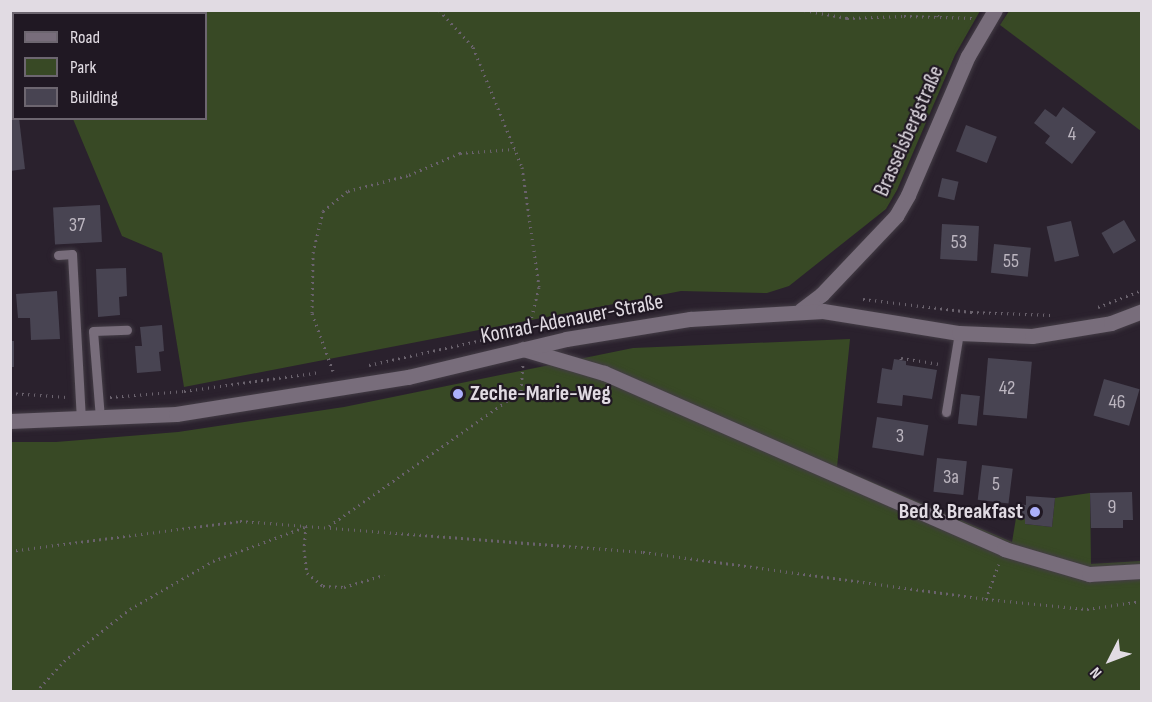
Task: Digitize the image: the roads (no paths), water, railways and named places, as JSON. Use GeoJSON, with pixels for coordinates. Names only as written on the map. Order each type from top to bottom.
{"type":"FeatureCollection","features":[{"type":"Feature","properties":{"kind":"main road","name":"Brasselsbergstraße"},"geometry":{"type":"LineString","coordinates":[[801,310],[822,294],[896,216],[908,195],[968,56],[992,15]]}},
{"type":"Feature","properties":{"kind":"main road","name":"Konrad-Adenauer-Straße"},"geometry":{"type":"LineString","coordinates":[[10,421],[176,414],[408,377],[523,349],[690,319],[801,310],[823,311],[959,333],[1032,336],[1111,323],[1142,311]]}},
{"type":"Feature","properties":{"kind":"main road"},"geometry":{"type":"LineString","coordinates":[[523,349],[604,373],[1004,549],[1089,574],[1142,571]]}},
{"type":"Feature","properties":{"kind":"lane"},"geometry":{"type":"LineString","coordinates":[[58,255],[72,254],[81,419]]}},
{"type":"Feature","properties":{"kind":"lane"},"geometry":{"type":"LineString","coordinates":[[100,418],[93,331],[127,330]]}},
{"type":"Feature","properties":{"kind":"lane"},"geometry":{"type":"LineString","coordinates":[[946,412],[959,333]]}},
{"type":"Feature","properties":{"kind":"place","name":"Zeche-Marie-Weg"},"geometry":{"type":"Point","coordinates":[458,394]}},
{"type":"Feature","properties":{"kind":"place","name":"Bed & Breakfast"},"geometry":{"type":"Point","coordinates":[1035,512]}}]}
